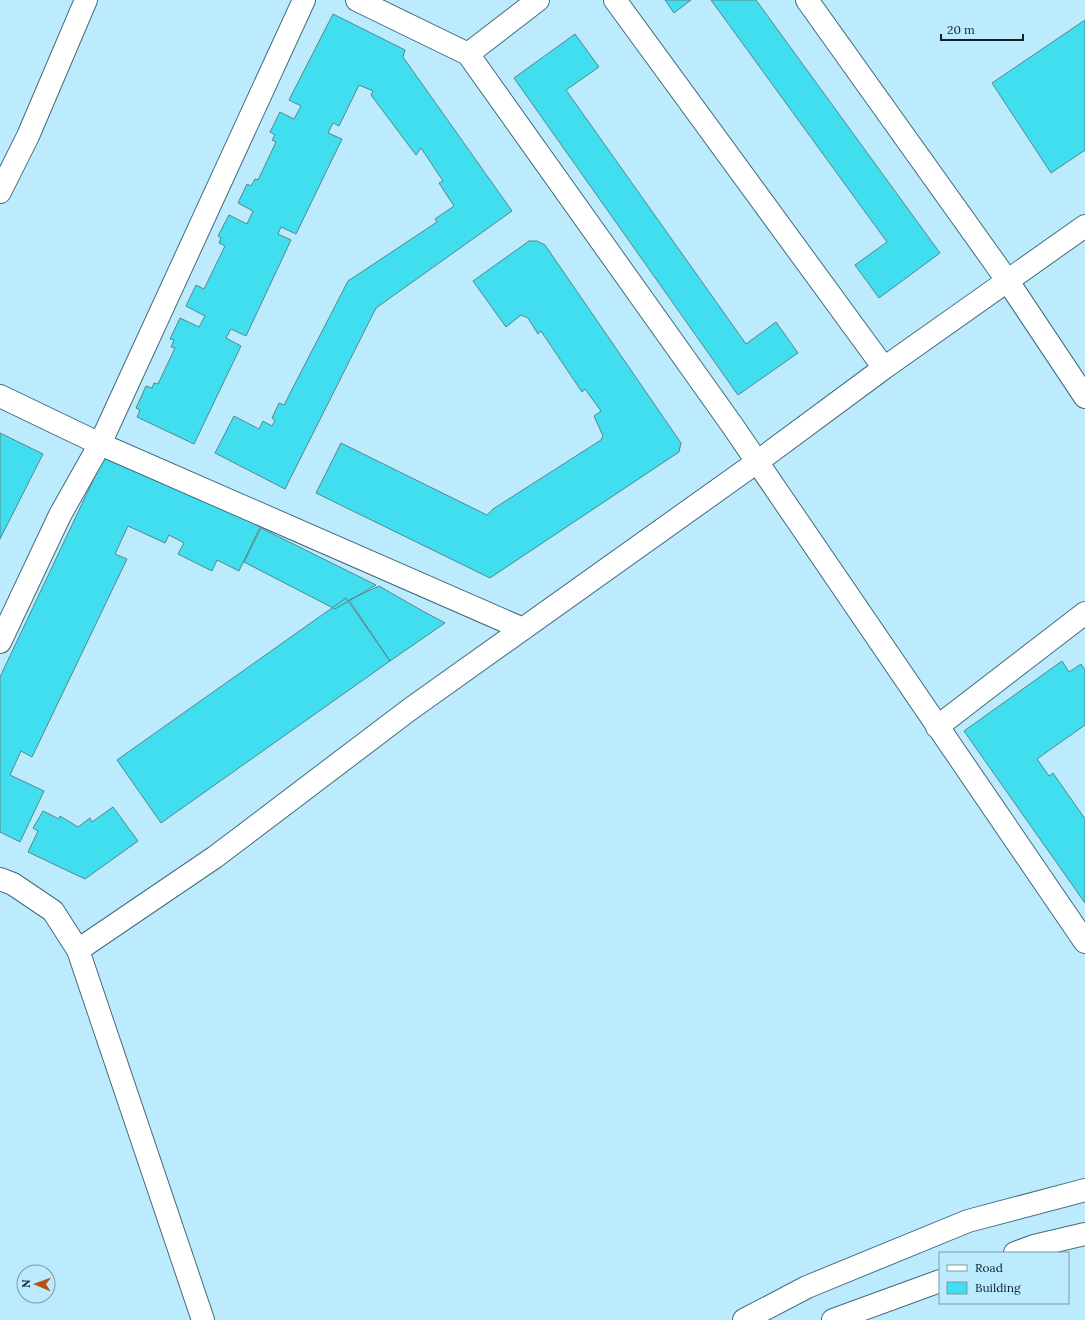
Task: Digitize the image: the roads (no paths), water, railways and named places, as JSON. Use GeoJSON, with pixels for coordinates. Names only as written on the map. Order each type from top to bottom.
{"type":"FeatureCollection","features":[{"type":"Feature","properties":{"kind":"street"},"geometry":{"type":"LineString","coordinates":[[0,192],[28,136],[86,0]]}},
{"type":"Feature","properties":{"kind":"street"},"geometry":{"type":"LineString","coordinates":[[0,642],[60,515],[100,444],[304,0]]}},
{"type":"Feature","properties":{"kind":"street"},"geometry":{"type":"LineString","coordinates":[[357,0],[468,54],[756,462],[1085,942]]}},
{"type":"Feature","properties":{"kind":"street"},"geometry":{"type":"LineString","coordinates":[[468,54],[538,0]]}},
{"type":"Feature","properties":{"kind":"street"},"geometry":{"type":"LineString","coordinates":[[615,0],[884,368]]}},
{"type":"Feature","properties":{"kind":"street"},"geometry":{"type":"LineString","coordinates":[[807,0],[1006,280],[1085,397]]}},
{"type":"Feature","properties":{"kind":"street"},"geometry":{"type":"LineString","coordinates":[[78,950],[215,857],[409,710],[756,462],[1006,280],[1085,226]]}},
{"type":"Feature","properties":{"kind":"street"},"geometry":{"type":"LineString","coordinates":[[0,396],[100,444],[523,629]]}},
{"type":"Feature","properties":{"kind":"street"},"geometry":{"type":"LineString","coordinates":[[938,727],[1085,612]]}},
{"type":"Feature","properties":{"kind":"street"},"geometry":{"type":"LineString","coordinates":[[0,879],[13,884],[53,911],[78,950],[203,1320]]}},
{"type":"Feature","properties":{"kind":"street"},"geometry":{"type":"LineString","coordinates":[[744,1320],[807,1287],[968,1221],[1085,1190]]}},
{"type":"Feature","properties":{"kind":"street"},"geometry":{"type":"LineString","coordinates":[[1018,1252],[1034,1246],[1085,1234]]}},
{"type":"Feature","properties":{"kind":"street"},"geometry":{"type":"LineString","coordinates":[[833,1320],[939,1281]]}}]}
